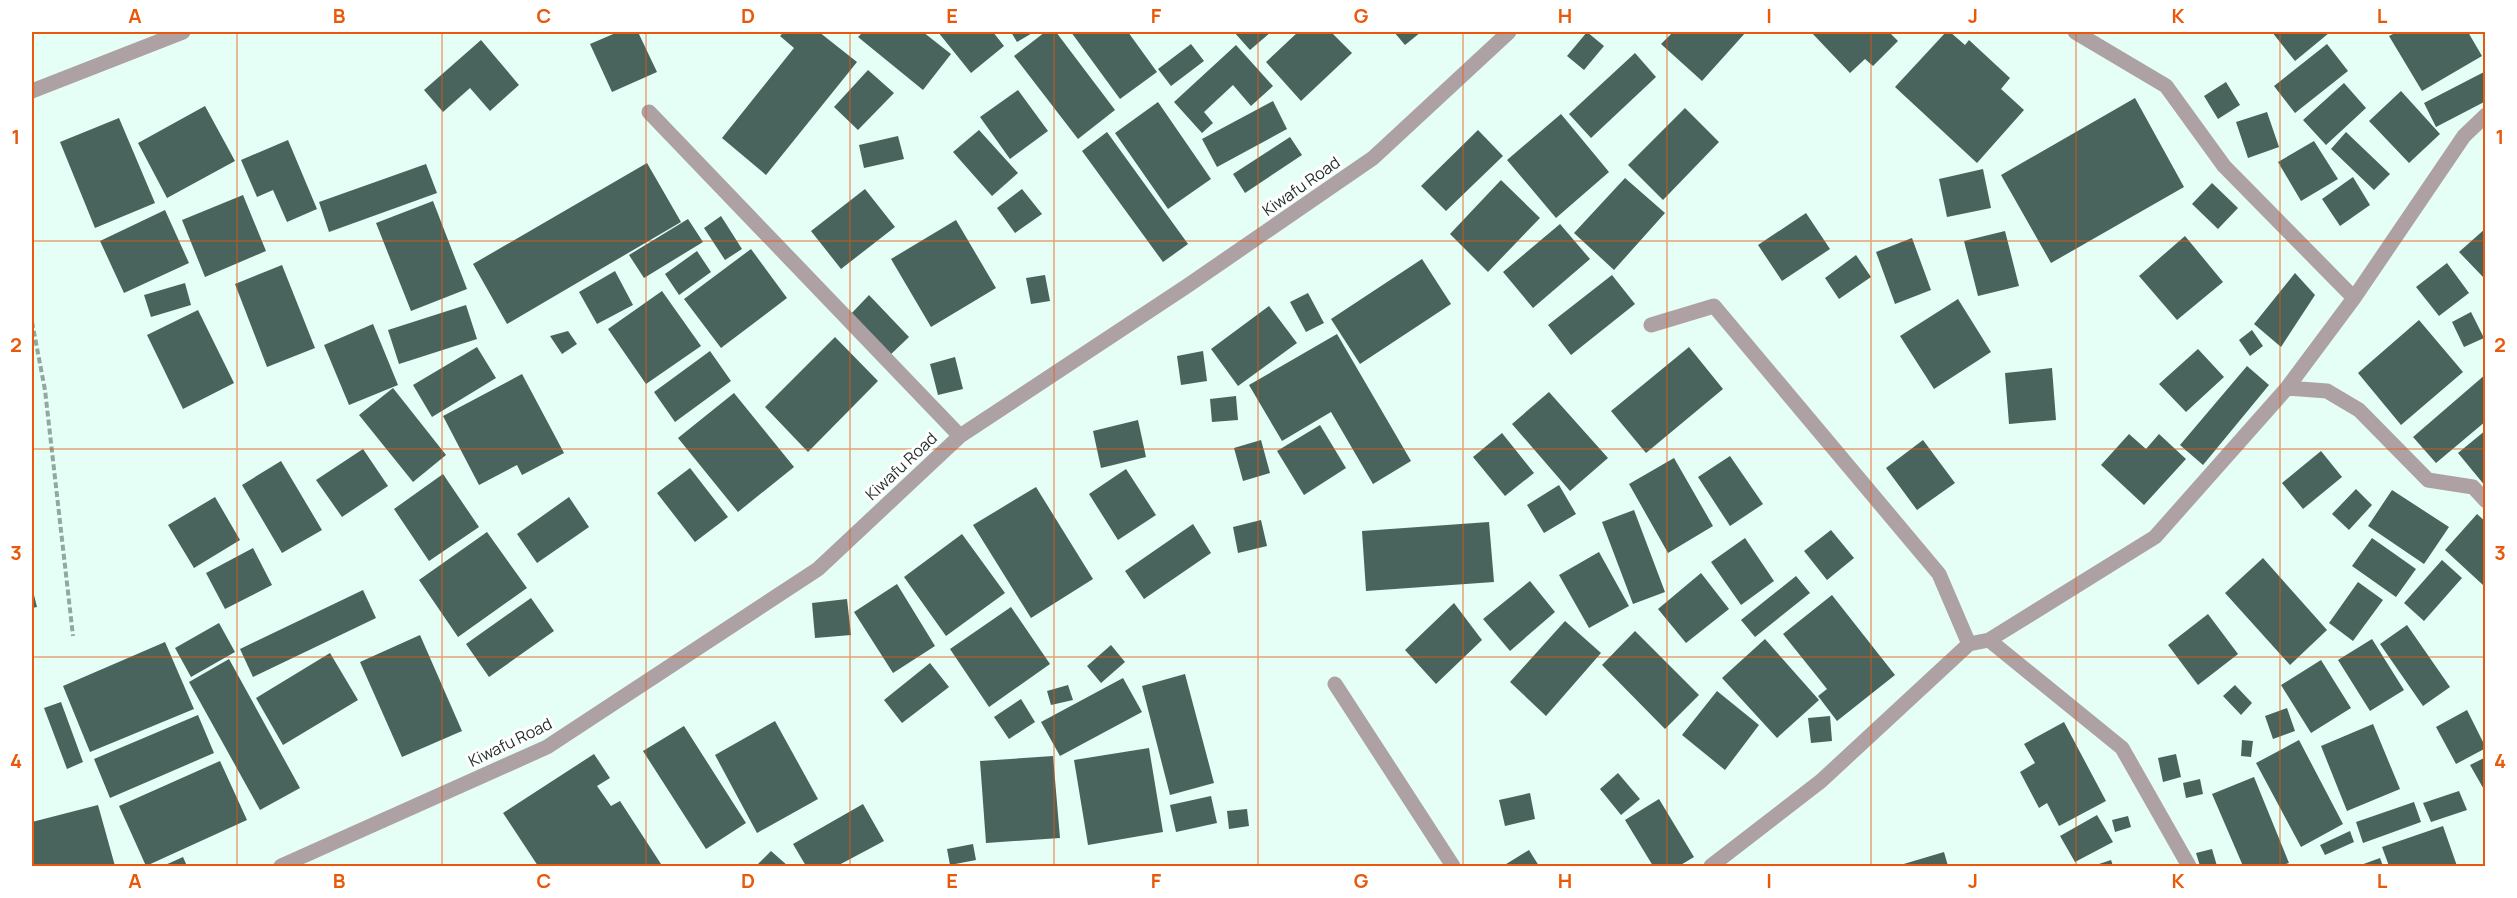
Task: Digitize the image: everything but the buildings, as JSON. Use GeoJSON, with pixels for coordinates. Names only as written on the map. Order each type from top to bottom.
{"type":"FeatureCollection","features":[{"type":"Feature","properties":{"kind":"street"},"geometry":{"type":"LineString","coordinates":[[32,91],[183,32]]}},
{"type":"Feature","properties":{"kind":"street","name":"Kiwafu Road"},"geometry":{"type":"LineString","coordinates":[[281,867],[547,747],[818,569],[960,436],[1187,286],[1373,158],[1509,32]]}},
{"type":"Feature","properties":{"kind":"street"},"geometry":{"type":"LineString","coordinates":[[2074,32],[2166,86],[2224,166],[2354,298]]}},
{"type":"Feature","properties":{"kind":"street"},"geometry":{"type":"LineString","coordinates":[[649,112],[960,436]]}},
{"type":"Feature","properties":{"kind":"street"},"geometry":{"type":"LineString","coordinates":[[1711,867],[1821,781],[1969,644],[1989,640],[2155,537],[2287,388],[2354,298],[2464,136],[2486,115]]}},
{"type":"Feature","properties":{"kind":"street"},"geometry":{"type":"LineString","coordinates":[[1651,325],[1714,306],[1939,574],[1969,644]]}},
{"type":"Feature","properties":{"kind":"street"},"geometry":{"type":"LineString","coordinates":[[2287,388],[2327,391],[2359,410],[2428,480],[2473,487],[2486,501]]}},
{"type":"Feature","properties":{"kind":"street"},"geometry":{"type":"LineString","coordinates":[[1989,640],[2122,748],[2189,867]]}},
{"type":"Feature","properties":{"kind":"street"},"geometry":{"type":"LineString","coordinates":[[1335,684],[1454,867]]}},
{"type":"Feature","properties":{"kind":"path"},"geometry":{"type":"LineString","coordinates":[[32,322],[45,390],[73,636]]}}]}
